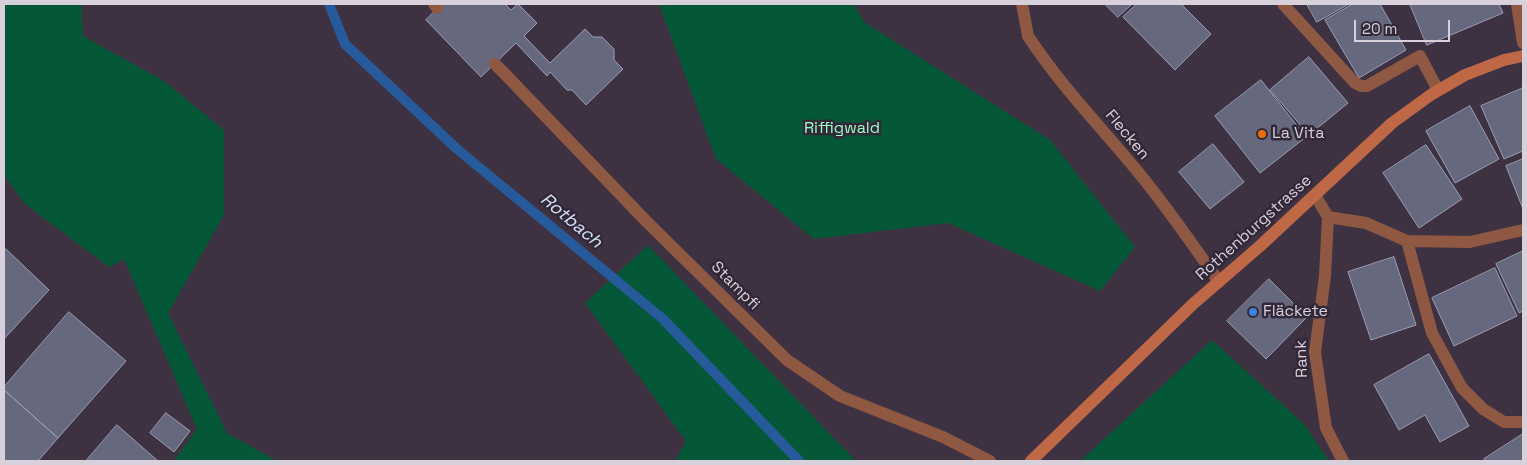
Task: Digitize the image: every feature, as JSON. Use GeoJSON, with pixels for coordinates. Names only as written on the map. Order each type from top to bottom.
{"type":"FeatureCollection","features":[{"type":"Feature","properties":{"kind":"main road","name":"Rothenburgstrasse"},"geometry":{"type":"LineString","coordinates":[[1030,461],[1193,304],[1392,123],[1438,90],[1478,70],[1504,60],[1523,56]]}},
{"type":"Feature","properties":{"kind":"street","name":"Flecken"},"geometry":{"type":"LineString","coordinates":[[1022,4],[1028,36],[1043,59],[1150,188],[1219,282]]}},
{"type":"Feature","properties":{"kind":"street"},"geometry":{"type":"LineString","coordinates":[[1283,4],[1355,83],[1367,86],[1420,56],[1438,90]]}},
{"type":"Feature","properties":{"kind":"street"},"geometry":{"type":"LineString","coordinates":[[1517,4],[1523,43]]}},
{"type":"Feature","properties":{"kind":"street","name":"Stampfi"},"geometry":{"type":"LineString","coordinates":[[498,68],[646,221],[787,360],[840,396],[943,437],[990,461]]}},
{"type":"Feature","properties":{"kind":"street"},"geometry":{"type":"LineString","coordinates":[[1315,195],[1328,217],[1366,223],[1407,241],[1470,242],[1523,230]]}},
{"type":"Feature","properties":{"kind":"street","name":"Rank"},"geometry":{"type":"LineString","coordinates":[[1328,217],[1324,276],[1315,352],[1326,428],[1342,461]]}},
{"type":"Feature","properties":{"kind":"street"},"geometry":{"type":"LineString","coordinates":[[1407,241],[1432,333],[1462,388],[1483,410],[1504,422],[1523,422]]}},
{"type":"Feature","properties":{"kind":"green space"},"geometry":{"type":"Polygon","coordinates":[[[4,4],[81,4],[83,36],[164,81],[224,130],[224,215],[168,313],[227,433],[277,461],[174,461],[197,429],[124,259],[109,267],[25,204],[4,175],[4,4]]]}},
{"type":"Feature","properties":{"kind":"green space","name":"Riffigwald"},"geometry":{"type":"Polygon","coordinates":[[[659,4],[854,4],[864,22],[1050,140],[1135,247],[1100,291],[948,223],[814,239],[716,159],[659,4]]]}},
{"type":"Feature","properties":{"kind":"green space"},"geometry":{"type":"Polygon","coordinates":[[[648,245],[856,461],[675,461],[686,441],[585,303],[648,245]]]}},
{"type":"Feature","properties":{"kind":"green space"},"geometry":{"type":"Polygon","coordinates":[[[1212,340],[1305,425],[1329,461],[1080,461],[1212,340]]]}},
{"type":"Feature","properties":{"kind":"building"},"geometry":{"type":"Polygon","coordinates":[[[442,4],[505,4],[511,10],[518,4],[537,23],[524,36],[550,63],[585,29],[593,37],[602,37],[614,49],[614,60],[623,69],[586,105],[572,90],[567,90],[550,72],[547,76],[516,43],[481,77],[426,20],[442,4]]]}},
{"type":"Feature","properties":{"kind":"building"},"geometry":{"type":"Polygon","coordinates":[[[1105,4],[1132,4],[1118,17],[1105,4]]]}},
{"type":"Feature","properties":{"kind":"building"},"geometry":{"type":"Polygon","coordinates":[[[1137,4],[1181,4],[1211,34],[1175,70],[1123,17],[1137,4]]]}},
{"type":"Feature","properties":{"kind":"building"},"geometry":{"type":"Polygon","coordinates":[[[1307,4],[1349,4],[1317,22],[1307,4]]]}},
{"type":"Feature","properties":{"kind":"building"},"geometry":{"type":"Polygon","coordinates":[[[1353,4],[1380,4],[1406,50],[1359,78],[1325,20],[1353,4]]]}},
{"type":"Feature","properties":{"kind":"building"},"geometry":{"type":"Polygon","coordinates":[[[1410,4],[1499,4],[1503,13],[1427,45],[1410,4]]]}},
{"type":"Feature","properties":{"kind":"building"},"geometry":{"type":"Polygon","coordinates":[[[1309,57],[1348,103],[1309,135],[1270,90],[1309,57]]]}},
{"type":"Feature","properties":{"kind":"building"},"geometry":{"type":"Polygon","coordinates":[[[1261,80],[1306,137],[1260,173],[1215,116],[1261,80]]]}},
{"type":"Feature","properties":{"kind":"building"},"geometry":{"type":"Polygon","coordinates":[[[1523,88],[1523,151],[1504,159],[1481,106],[1523,88]]]}},
{"type":"Feature","properties":{"kind":"building"},"geometry":{"type":"Polygon","coordinates":[[[1470,106],[1499,159],[1455,183],[1426,131],[1470,106]]]}},
{"type":"Feature","properties":{"kind":"building"},"geometry":{"type":"Polygon","coordinates":[[[1213,144],[1244,182],[1210,209],[1179,172],[1213,144]]]}},
{"type":"Feature","properties":{"kind":"building"},"geometry":{"type":"Polygon","coordinates":[[[1426,145],[1462,199],[1419,228],[1383,173],[1426,145]]]}},
{"type":"Feature","properties":{"kind":"building"},"geometry":{"type":"Polygon","coordinates":[[[1523,159],[1523,209],[1506,166],[1523,159]]]}},
{"type":"Feature","properties":{"kind":"building"},"geometry":{"type":"Polygon","coordinates":[[[6,249],[49,290],[4,339],[4,251],[6,249]]]}},
{"type":"Feature","properties":{"kind":"building"},"geometry":{"type":"Polygon","coordinates":[[[1523,251],[1523,311],[1519,313],[1496,264],[1523,251]]]}},
{"type":"Feature","properties":{"kind":"building"},"geometry":{"type":"Polygon","coordinates":[[[1394,257],[1416,325],[1371,340],[1348,272],[1394,257]]]}},
{"type":"Feature","properties":{"kind":"building"},"geometry":{"type":"Polygon","coordinates":[[[1495,268],[1517,316],[1454,346],[1432,298],[1495,268]]]}},
{"type":"Feature","properties":{"kind":"building"},"geometry":{"type":"Polygon","coordinates":[[[1269,279],[1307,317],[1266,359],[1227,321],[1269,279]]]}},
{"type":"Feature","properties":{"kind":"building"},"geometry":{"type":"Polygon","coordinates":[[[69,312],[126,361],[58,438],[4,390],[4,387],[69,312]]]}},
{"type":"Feature","properties":{"kind":"building"},"geometry":{"type":"Polygon","coordinates":[[[1429,354],[1469,426],[1440,442],[1425,415],[1399,430],[1374,385],[1429,354]]]}},
{"type":"Feature","properties":{"kind":"building"},"geometry":{"type":"Polygon","coordinates":[[[4,390],[58,438],[38,461],[4,461],[4,390]]]}},
{"type":"Feature","properties":{"kind":"building"},"geometry":{"type":"Polygon","coordinates":[[[166,413],[190,431],[174,452],[150,433],[166,413]]]}},
{"type":"Feature","properties":{"kind":"building"},"geometry":{"type":"Polygon","coordinates":[[[117,425],[158,461],[86,461],[117,425]]]}},
{"type":"Feature","properties":{"kind":"building"},"geometry":{"type":"Polygon","coordinates":[[[1523,434],[1523,461],[1485,461],[1484,459],[1523,434]]]}},
{"type":"Feature","properties":{"kind":"waterway","name":"Rotbach"},"geometry":{"type":"LineString","coordinates":[[329,4],[345,44],[457,149],[663,319],[799,461]]}},
{"type":"Feature","properties":{"kind":"place","name":"La Vita"},"geometry":{"type":"Point","coordinates":[1262,134]}},
{"type":"Feature","properties":{"kind":"place","name":"Fläckete"},"geometry":{"type":"Point","coordinates":[1253,312]}}]}
